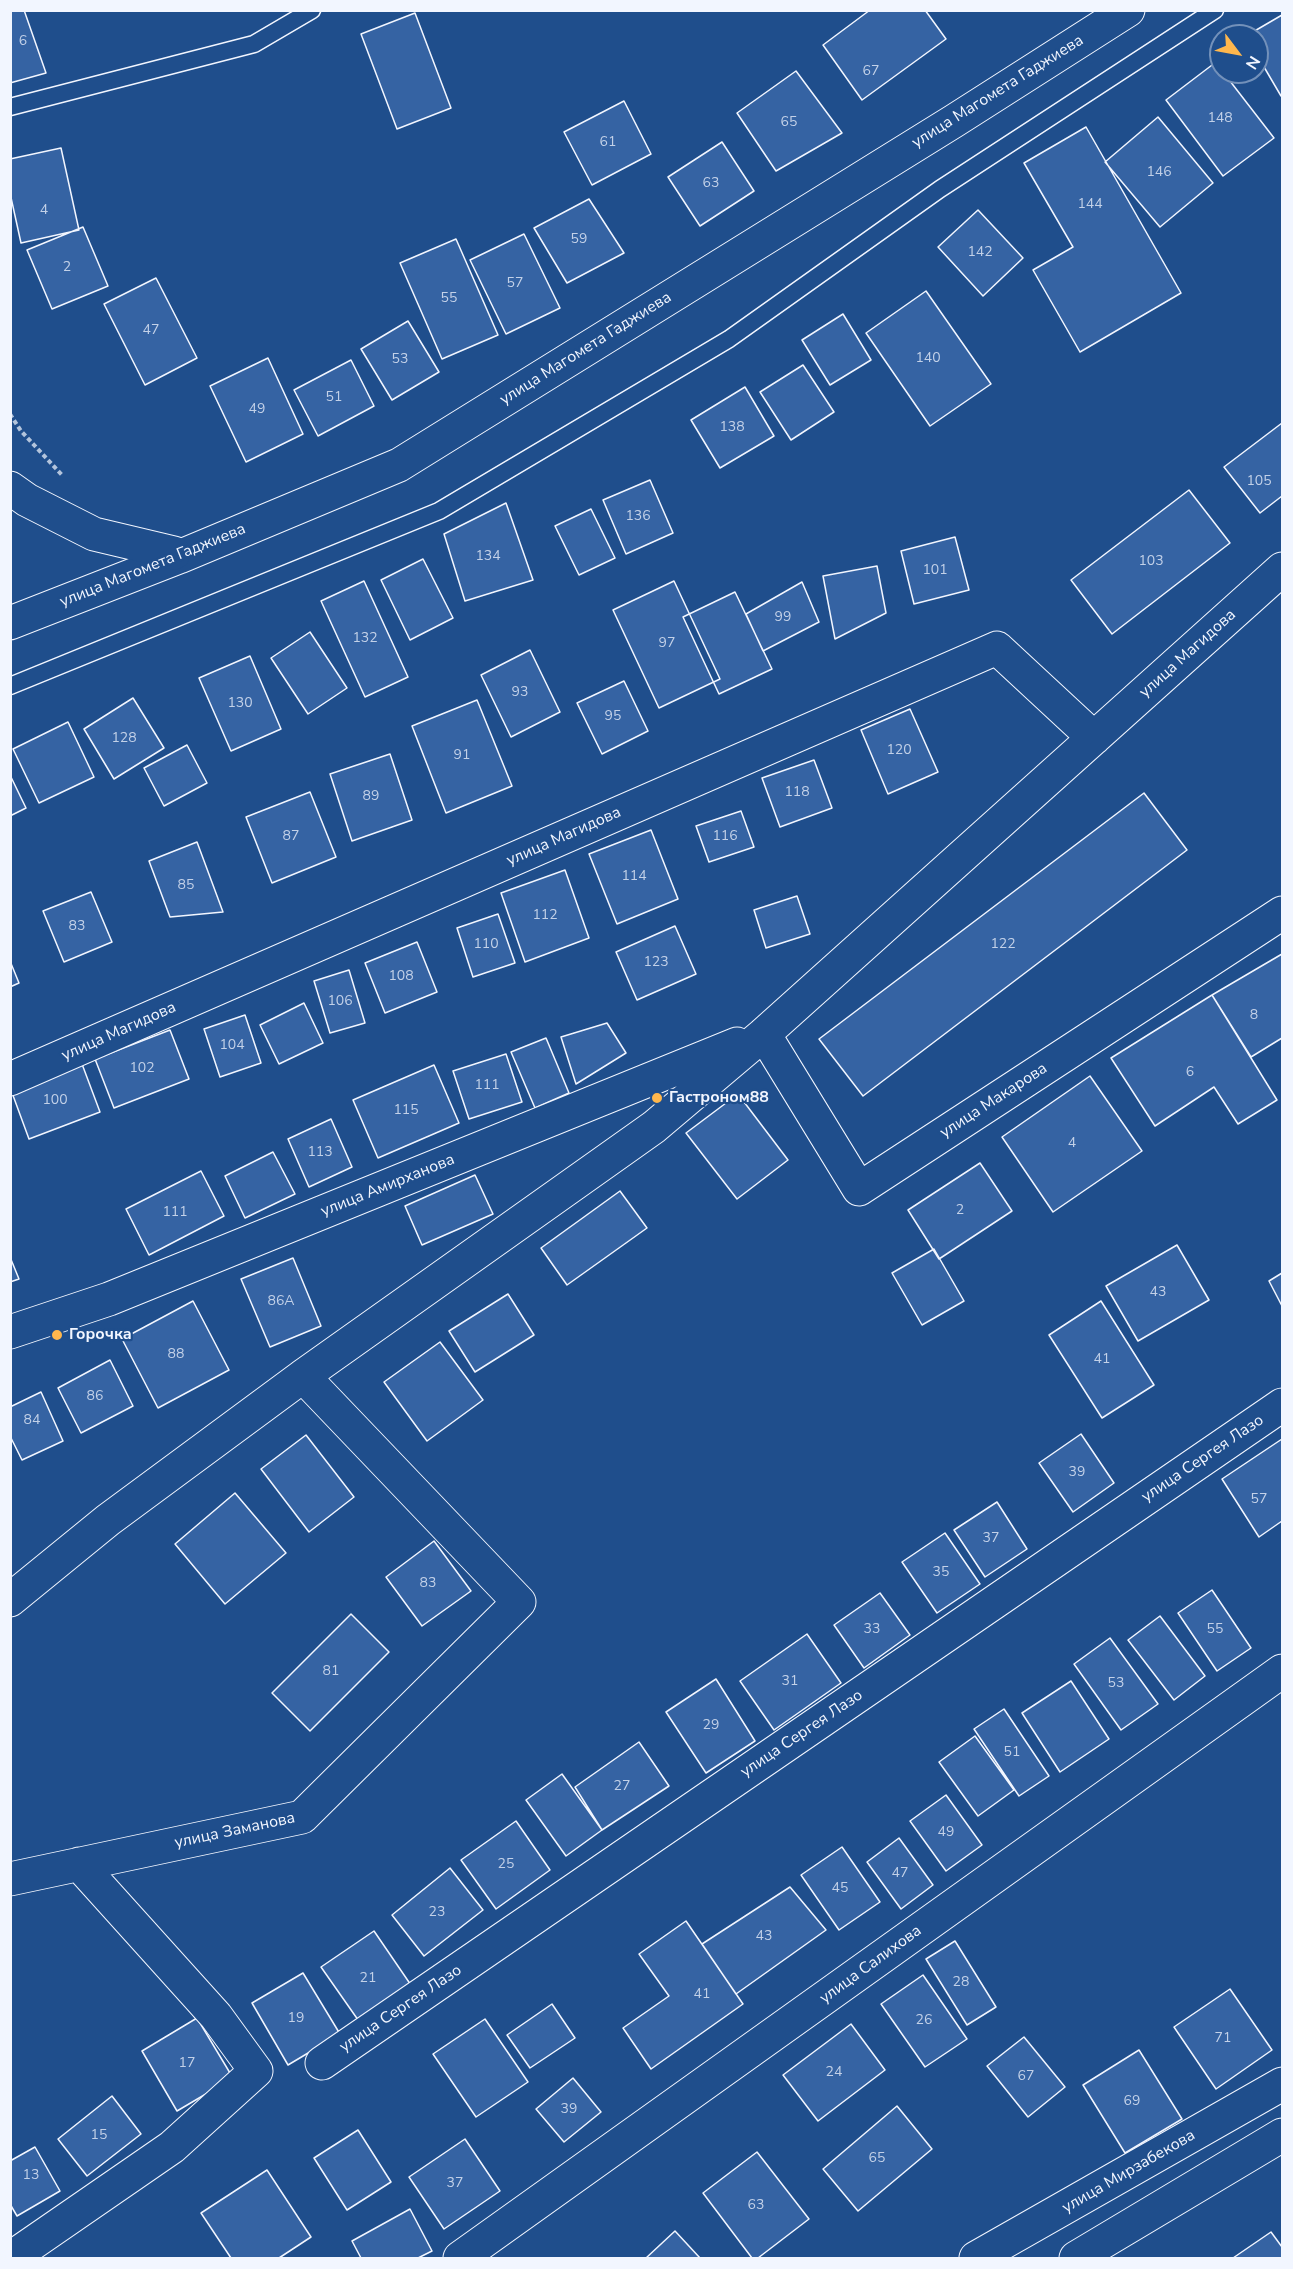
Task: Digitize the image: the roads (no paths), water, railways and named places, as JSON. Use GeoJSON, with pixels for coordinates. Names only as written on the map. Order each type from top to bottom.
{"type":"FeatureCollection","features":[{"type":"Feature","properties":{"kind":"street","name":"улица Магомета Гаджиева"},"geometry":{"type":"LineString","coordinates":[[10,616],[174,553],[396,458],[950,113],[1110,10]]}},
{"type":"Feature","properties":{"kind":"street","name":"улица Магомета Гаджиева"},"geometry":{"type":"LineString","coordinates":[[10,623],[179,557],[399,465],[954,121],[1128,10]]}},
{"type":"Feature","properties":{"kind":"street"},"geometry":{"type":"LineString","coordinates":[[10,488],[27,500],[94,534],[174,553]]}},
{"type":"Feature","properties":{"kind":"street","name":"улица Магидова"},"geometry":{"type":"LineString","coordinates":[[303,1376],[654,1127],[764,1034],[1282,569]]}},
{"type":"Feature","properties":{"kind":"street","name":"улица Магидова"},"geometry":{"type":"LineString","coordinates":[[10,1079],[997,648],[1094,738]]}},
{"type":"Feature","properties":{"kind":"street","name":"улица Макарова"},"geometry":{"type":"LineString","coordinates":[[764,1034],[859,1189],[1282,914]]}},
{"type":"Feature","properties":{"kind":"street","name":"улица Амирханова"},"geometry":{"type":"LineString","coordinates":[[10,1332],[109,1299],[764,1034]]}},
{"type":"Feature","properties":{"kind":"street"},"geometry":{"type":"LineString","coordinates":[[10,1600],[108,1520],[303,1376]]}},
{"type":"Feature","properties":{"kind":"street","name":"улица Заманова"},"geometry":{"type":"LineString","coordinates":[[10,1879],[302,1817],[519,1602],[303,1376]]}},
{"type":"Feature","properties":{"kind":"street","name":"улица Сергея Лазо"},"geometry":{"type":"LineString","coordinates":[[322,2063],[1282,1405]]}},
{"type":"Feature","properties":{"kind":"street","name":"улица Салихова"},"geometry":{"type":"LineString","coordinates":[[460,2259],[1282,1671]]}},
{"type":"Feature","properties":{"kind":"street"},"geometry":{"type":"LineString","coordinates":[[11,2259],[172,2147],[256,2071],[216,2016],[79,1864]]}},
{"type":"Feature","properties":{"kind":"street","name":"улица Мирзабекова"},"geometry":{"type":"LineString","coordinates":[[976,2259],[1282,2084]]}},
{"type":"Feature","properties":{"kind":"street"},"geometry":{"type":"LineString","coordinates":[[1076,2259],[1282,2135]]}},
{"type":"Feature","properties":{"kind":"lane"},"geometry":{"type":"LineString","coordinates":[[10,107],[254,44],[312,10]]}},
{"type":"Feature","properties":{"kind":"lane"},"geometry":{"type":"LineString","coordinates":[[10,686],[439,511],[729,339],[940,189],[1215,10]]}},
{"type":"Feature","properties":{"kind":"place","name":"Гастроном88"},"geometry":{"type":"Point","coordinates":[657,1098]}},
{"type":"Feature","properties":{"kind":"place","name":"Горочка"},"geometry":{"type":"Point","coordinates":[57,1335]}}]}
